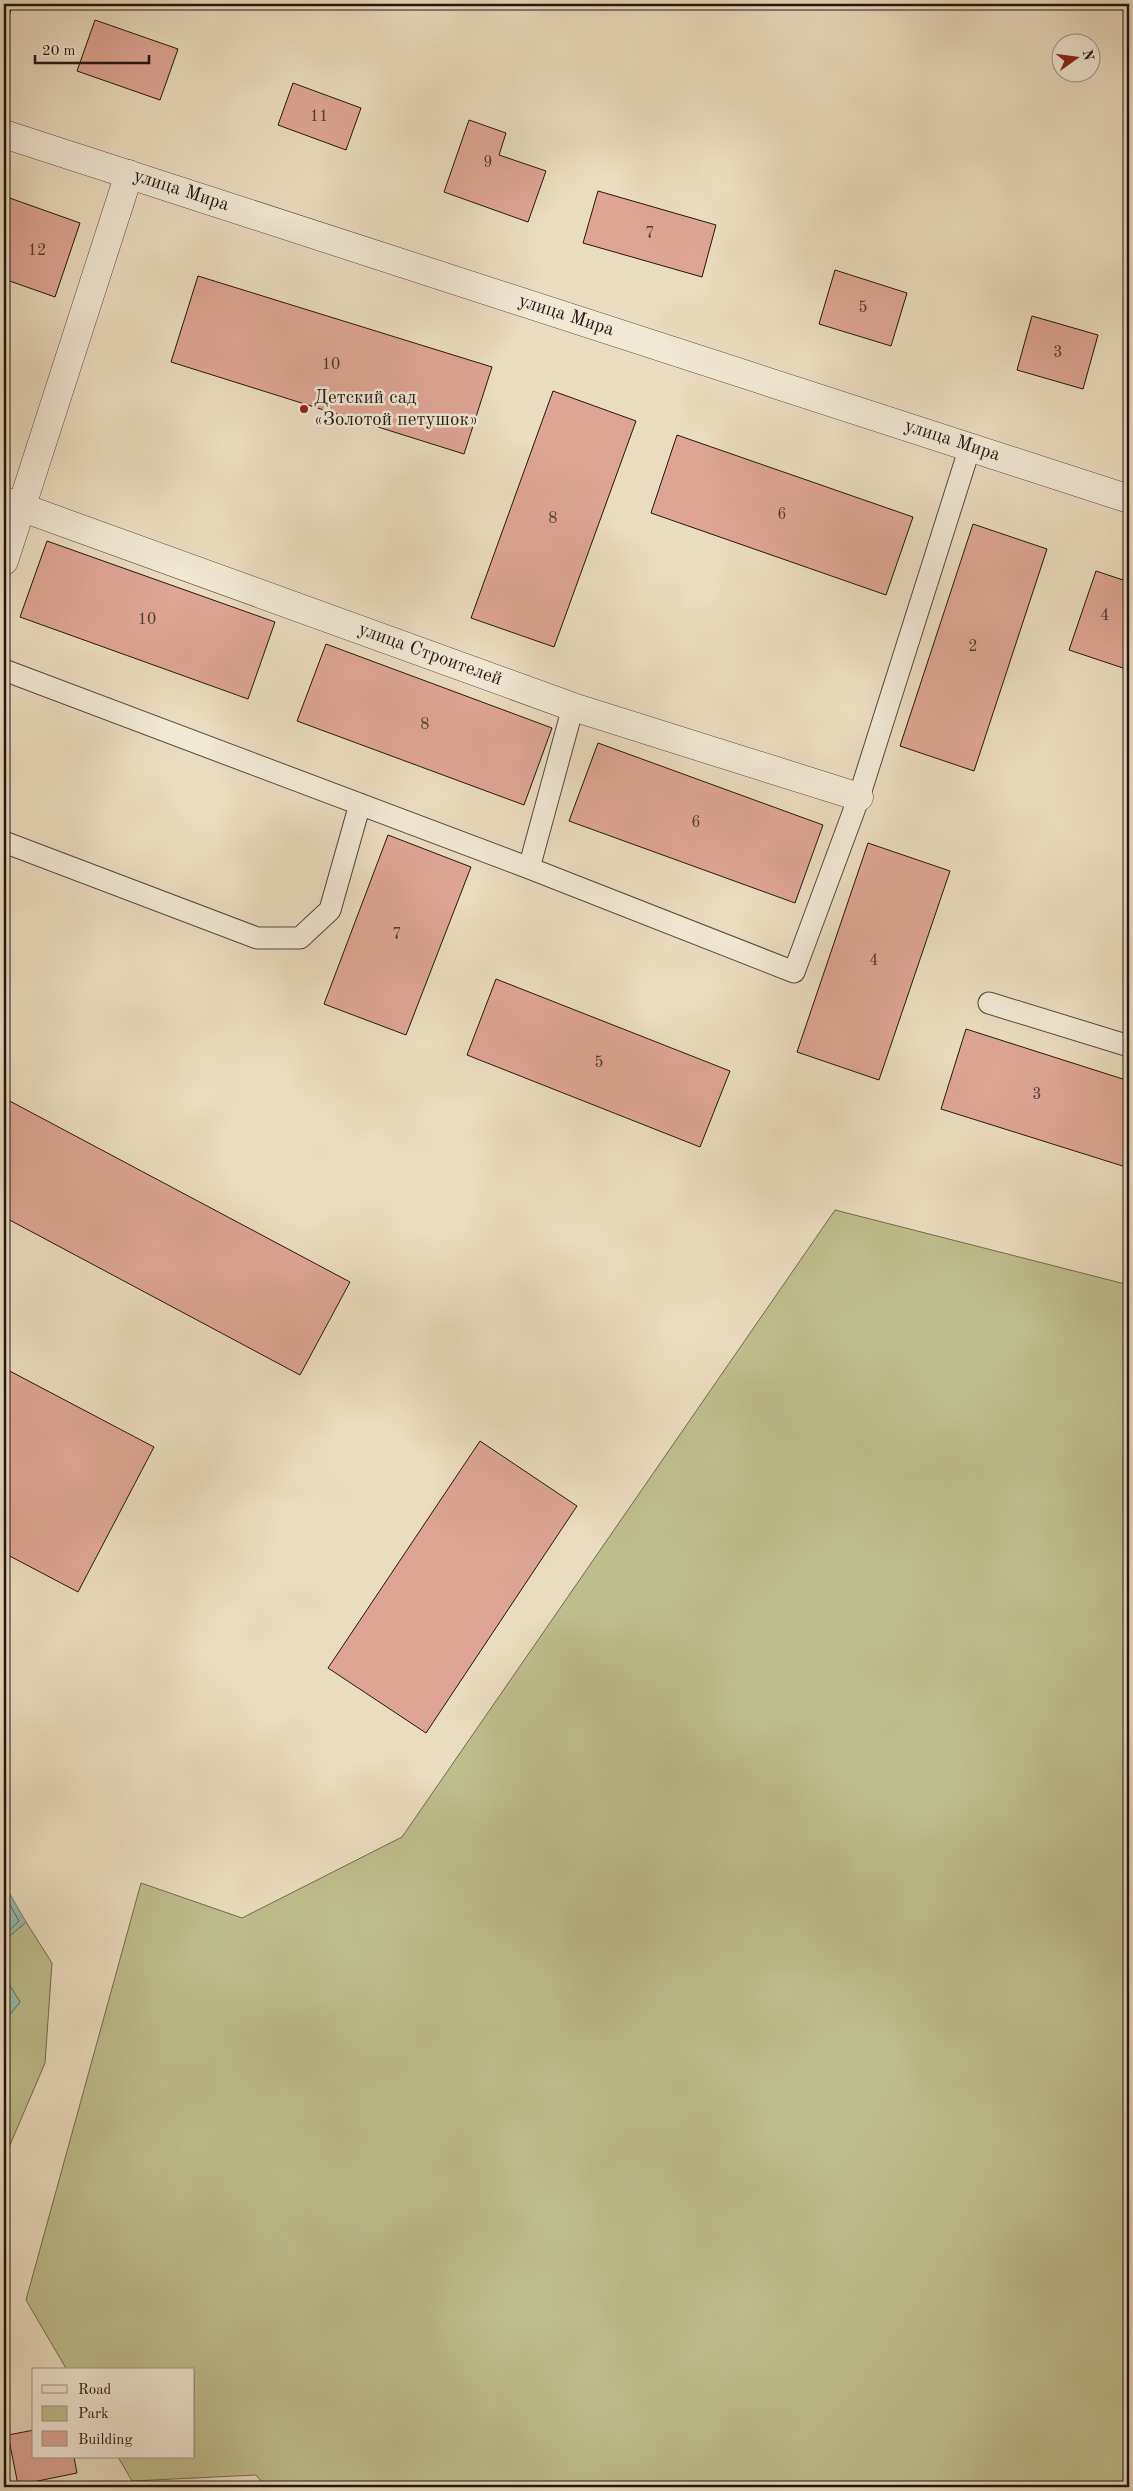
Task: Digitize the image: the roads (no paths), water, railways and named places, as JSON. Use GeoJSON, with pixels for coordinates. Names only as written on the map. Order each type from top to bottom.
{"type":"FeatureCollection","features":[{"type":"Feature","properties":{"kind":"street","name":"улица Мира"},"geometry":{"type":"LineString","coordinates":[[4,134],[1129,499]]}},
{"type":"Feature","properties":{"kind":"street"},"geometry":{"type":"LineString","coordinates":[[4,560],[12,504],[129,174]]}},
{"type":"Feature","properties":{"kind":"street","name":"улица Строителей"},"geometry":{"type":"LineString","coordinates":[[12,504],[573,706],[859,797]]}},
{"type":"Feature","properties":{"kind":"lane"},"geometry":{"type":"LineString","coordinates":[[4,670],[529,868],[794,972],[859,797],[970,447]]}},
{"type":"Feature","properties":{"kind":"lane"},"geometry":{"type":"LineString","coordinates":[[529,868],[573,706]]}},
{"type":"Feature","properties":{"kind":"lane"},"geometry":{"type":"LineString","coordinates":[[4,842],[257,938],[300,938],[330,910],[360,804]]}},
{"type":"Feature","properties":{"kind":"lane"},"geometry":{"type":"LineString","coordinates":[[989,1003],[1129,1046]]}},
{"type":"Feature","properties":{"kind":"water"},"geometry":{"type":"Polygon","coordinates":[[[4,1884],[26,1922],[4,1941],[4,1884]]]}},
{"type":"Feature","properties":{"kind":"water"},"geometry":{"type":"Polygon","coordinates":[[[4,1976],[20,2002],[4,2022],[4,1976]]]}},
{"type":"Feature","properties":{"kind":"place","name":"Детский сад «Золотой петушок»"},"geometry":{"type":"Point","coordinates":[304,409]}}]}
